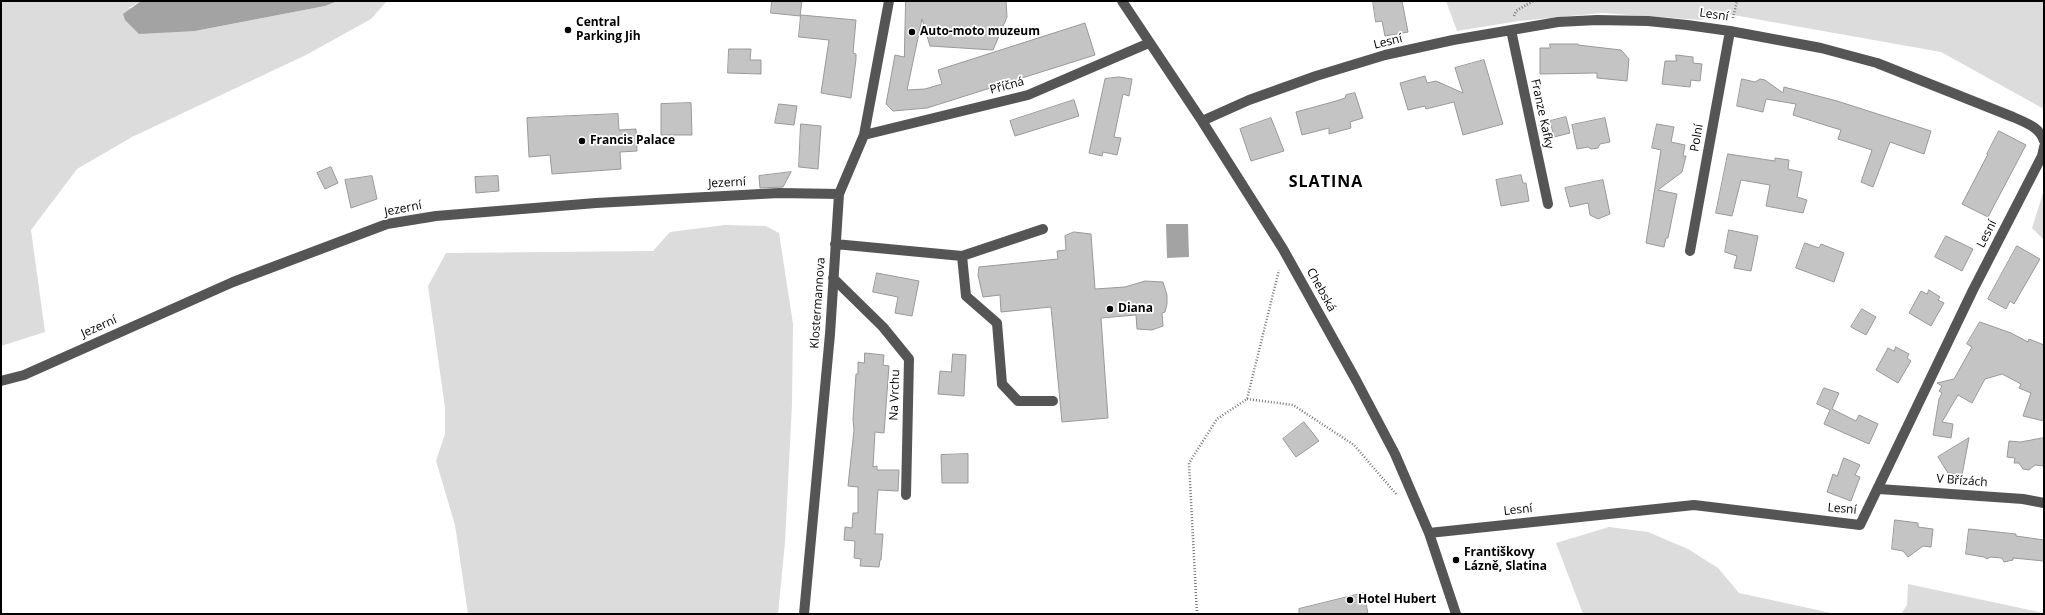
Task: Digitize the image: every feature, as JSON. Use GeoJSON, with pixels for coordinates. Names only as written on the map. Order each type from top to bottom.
{"type":"FeatureCollection","features":[{"type":"Feature","properties":{"kind":"street","name":"Klostermannova"},"geometry":{"type":"LineString","coordinates":[[804,614],[830,334],[839,194],[864,135],[889,1]]}},
{"type":"Feature","properties":{"kind":"street","name":"Chebská"},"geometry":{"type":"LineString","coordinates":[[1122,1],[1202,121],[1284,249],[1395,454],[1429,533],[1456,614]]}},
{"type":"Feature","properties":{"kind":"street","name":"Lesní"},"geometry":{"type":"LineString","coordinates":[[1202,121],[1256,97],[1316,76],[1386,55],[1453,40],[1558,22],[1597,20],[1648,21],[1730,31],[1821,48],[1877,63],[2019,119],[2031,125],[2042,134],[2044,141]]}},
{"type":"Feature","properties":{"kind":"street","name":"Franze Kafky"},"geometry":{"type":"LineString","coordinates":[[1511,30],[1548,204]]}},
{"type":"Feature","properties":{"kind":"street","name":"Polní"},"geometry":{"type":"LineString","coordinates":[[1690,251],[1730,31]]}},
{"type":"Feature","properties":{"kind":"street","name":"Příčná"},"geometry":{"type":"LineString","coordinates":[[864,135],[1028,95],[1149,43]]}},
{"type":"Feature","properties":{"kind":"street","name":"Lesní"},"geometry":{"type":"LineString","coordinates":[[1429,533],[1694,504],[1860,525],[1973,290],[2042,156],[2044,147]]}},
{"type":"Feature","properties":{"kind":"street","name":"Jezerní"},"geometry":{"type":"LineString","coordinates":[[1,381],[24,375],[233,282],[387,224],[436,216],[596,203],[779,193],[839,194]]}},
{"type":"Feature","properties":{"kind":"street"},"geometry":{"type":"LineString","coordinates":[[835,244],[962,256],[1043,229]]}},
{"type":"Feature","properties":{"kind":"street"},"geometry":{"type":"LineString","coordinates":[[962,256],[966,296],[997,323],[1002,384],[1018,401],[1053,401]]}},
{"type":"Feature","properties":{"kind":"street","name":"Na Vrchu"},"geometry":{"type":"LineString","coordinates":[[833,278],[883,328],[909,359],[906,495]]}},
{"type":"Feature","properties":{"kind":"street","name":"V Břízách"},"geometry":{"type":"LineString","coordinates":[[1878,489],[2023,499],[2044,503]]}},
{"type":"Feature","properties":{"kind":"path"},"geometry":{"type":"LineString","coordinates":[[1511,30],[1516,11],[1533,1]]}},
{"type":"Feature","properties":{"kind":"path"},"geometry":{"type":"LineString","coordinates":[[1730,31],[1737,1]]}},
{"type":"Feature","properties":{"kind":"path"},"geometry":{"type":"LineString","coordinates":[[1196,614],[1189,463],[1218,419],[1247,399],[1284,249]]}},
{"type":"Feature","properties":{"kind":"path"},"geometry":{"type":"LineString","coordinates":[[1247,399],[1293,405],[1354,445],[1399,498]]}},
{"type":"Feature","properties":{"kind":"shaded area"},"geometry":{"type":"Polygon","coordinates":[[[1,1],[141,1],[129,8],[195,31],[325,6],[338,1],[387,1],[371,19],[306,55],[132,137],[77,169],[31,230],[45,332],[1,346],[1,1]]]}},
{"type":"Feature","properties":{"kind":"shaded area"},"geometry":{"type":"Polygon","coordinates":[[[141,1],[338,1],[325,6],[195,31],[139,34],[125,20],[123,14],[141,1]]]}},
{"type":"Feature","properties":{"kind":"shaded area"},"geometry":{"type":"Polygon","coordinates":[[[1446,1],[2044,1],[2044,109],[1941,52],[1722,13],[1701,20],[1602,13],[1519,21],[1457,31],[1446,1]]]}},
{"type":"Feature","properties":{"kind":"shaded area"},"geometry":{"type":"Polygon","coordinates":[[[2044,190],[2044,240],[2032,228],[2044,190]]]}},
{"type":"Feature","properties":{"kind":"shaded area"},"geometry":{"type":"Polygon","coordinates":[[[1166,224],[1188,224],[1189,257],[1167,258],[1166,224]]]}},
{"type":"Feature","properties":{"kind":"shaded area"},"geometry":{"type":"Polygon","coordinates":[[[725,225],[766,226],[779,233],[793,324],[792,404],[785,542],[778,614],[468,614],[455,525],[436,461],[445,434],[445,408],[428,286],[446,253],[653,251],[670,232],[725,225]]]}},
{"type":"Feature","properties":{"kind":"shaded area"},"geometry":{"type":"Polygon","coordinates":[[[1609,527],[1648,532],[1688,549],[1718,568],[1739,593],[1836,614],[1583,614],[1556,543],[1609,527]]]}},
{"type":"Feature","properties":{"kind":"shaded area"},"geometry":{"type":"Polygon","coordinates":[[[1908,584],[2044,614],[1901,614],[1907,605],[1908,584]]]}},
{"type":"Feature","properties":{"kind":"building"},"geometry":{"type":"Polygon","coordinates":[[[772,1],[802,1],[800,16],[771,13],[772,1]]]}},
{"type":"Feature","properties":{"kind":"building"},"geometry":{"type":"Polygon","coordinates":[[[906,1],[1006,1],[1007,17],[993,50],[930,46],[922,19],[907,90],[925,89],[942,84],[938,70],[1085,23],[1095,55],[927,108],[893,111],[886,104],[895,55],[904,57],[906,1]]]}},
{"type":"Feature","properties":{"kind":"building"},"geometry":{"type":"Polygon","coordinates":[[[1373,1],[1402,1],[1408,32],[1385,36],[1382,21],[1376,22],[1373,1]]]}},
{"type":"Feature","properties":{"kind":"building"},"geometry":{"type":"Polygon","coordinates":[[[801,15],[856,20],[853,53],[856,54],[856,59],[851,98],[821,93],[829,40],[799,37],[801,15]]]}},
{"type":"Feature","properties":{"kind":"building"},"geometry":{"type":"Polygon","coordinates":[[[1550,44],[1578,44],[1621,50],[1629,59],[1627,81],[1597,78],[1597,73],[1540,74],[1540,48],[1550,48],[1550,44]]]}},
{"type":"Feature","properties":{"kind":"building"},"geometry":{"type":"Polygon","coordinates":[[[729,49],[751,49],[750,60],[761,60],[761,74],[728,73],[729,49]]]}},
{"type":"Feature","properties":{"kind":"building"},"geometry":{"type":"Polygon","coordinates":[[[1676,55],[1693,57],[1693,63],[1702,64],[1700,81],[1691,80],[1690,87],[1662,84],[1665,61],[1676,61],[1676,55]]]}},
{"type":"Feature","properties":{"kind":"building"},"geometry":{"type":"Polygon","coordinates":[[[1484,60],[1503,124],[1463,135],[1454,102],[1426,109],[1425,106],[1408,110],[1400,83],[1425,76],[1427,83],[1436,81],[1463,93],[1455,68],[1484,60]]]}},
{"type":"Feature","properties":{"kind":"building"},"geometry":{"type":"Polygon","coordinates":[[[1119,77],[1132,79],[1129,96],[1123,94],[1114,137],[1121,138],[1117,155],[1103,152],[1102,156],[1089,153],[1105,79],[1119,77]]]}},
{"type":"Feature","properties":{"kind":"building"},"geometry":{"type":"Polygon","coordinates":[[[1742,79],[1755,82],[1760,79],[1765,80],[1783,93],[1784,87],[1837,101],[1931,131],[1924,154],[1890,142],[1873,187],[1861,182],[1872,150],[1838,139],[1841,130],[1793,115],[1796,104],[1766,99],[1763,112],[1737,106],[1742,79]]]}},
{"type":"Feature","properties":{"kind":"building"},"geometry":{"type":"Polygon","coordinates":[[[1355,93],[1363,118],[1350,122],[1351,128],[1329,134],[1329,128],[1302,135],[1296,112],[1336,101],[1345,98],[1346,95],[1355,93]]]}},
{"type":"Feature","properties":{"kind":"building"},"geometry":{"type":"Polygon","coordinates":[[[1074,100],[1079,116],[1015,136],[1010,121],[1074,100]]]}},
{"type":"Feature","properties":{"kind":"building"},"geometry":{"type":"Polygon","coordinates":[[[691,103],[692,135],[661,135],[661,104],[691,103]]]}},
{"type":"Feature","properties":{"kind":"building"},"geometry":{"type":"Polygon","coordinates":[[[779,104],[797,106],[794,125],[775,123],[779,104]]]}},
{"type":"Feature","properties":{"kind":"building","name":"Francis Palace"},"geometry":{"type":"Polygon","coordinates":[[[618,114],[619,130],[636,129],[637,151],[620,152],[621,169],[552,174],[550,155],[529,157],[527,118],[618,114]]]}},
{"type":"Feature","properties":{"kind":"building"},"geometry":{"type":"Polygon","coordinates":[[[1566,117],[1570,133],[1554,137],[1550,121],[1566,117]]]}},
{"type":"Feature","properties":{"kind":"building"},"geometry":{"type":"Polygon","coordinates":[[[1271,118],[1284,151],[1251,161],[1240,129],[1271,118]]]}},
{"type":"Feature","properties":{"kind":"building"},"geometry":{"type":"Polygon","coordinates":[[[1605,118],[1610,142],[1600,144],[1598,148],[1591,149],[1588,147],[1577,149],[1572,125],[1605,118]]]}},
{"type":"Feature","properties":{"kind":"building"},"geometry":{"type":"Polygon","coordinates":[[[801,124],[821,126],[818,169],[799,167],[801,124]]]}},
{"type":"Feature","properties":{"kind":"building"},"geometry":{"type":"Polygon","coordinates":[[[1657,124],[1674,127],[1671,142],[1685,145],[1683,156],[1686,156],[1682,172],[1658,190],[1677,194],[1668,238],[1666,238],[1664,247],[1646,243],[1661,150],[1652,148],[1657,124]]]}},
{"type":"Feature","properties":{"kind":"building"},"geometry":{"type":"Polygon","coordinates":[[[1999,131],[2026,145],[1988,217],[1962,204],[1999,131]]]}},
{"type":"Feature","properties":{"kind":"building"},"geometry":{"type":"Polygon","coordinates":[[[1728,154],[1775,161],[1775,158],[1789,160],[1788,169],[1802,172],[1797,197],[1807,200],[1803,213],[1766,206],[1770,185],[1741,180],[1732,216],[1716,213],[1728,154]]]}},
{"type":"Feature","properties":{"kind":"building"},"geometry":{"type":"Polygon","coordinates":[[[331,167],[338,183],[325,189],[317,173],[331,167]]]}},
{"type":"Feature","properties":{"kind":"building"},"geometry":{"type":"Polygon","coordinates":[[[791,172],[783,187],[760,188],[759,176],[791,172]]]}},
{"type":"Feature","properties":{"kind":"building"},"geometry":{"type":"Polygon","coordinates":[[[1521,175],[1523,183],[1526,183],[1529,201],[1501,206],[1496,180],[1521,175]]]}},
{"type":"Feature","properties":{"kind":"building"},"geometry":{"type":"Polygon","coordinates":[[[372,176],[377,199],[351,208],[345,180],[372,176]]]}},
{"type":"Feature","properties":{"kind":"building"},"geometry":{"type":"Polygon","coordinates":[[[498,176],[499,191],[476,193],[475,177],[498,176]]]}},
{"type":"Feature","properties":{"kind":"building"},"geometry":{"type":"Polygon","coordinates":[[[1603,180],[1610,214],[1598,219],[1590,215],[1588,203],[1570,207],[1565,188],[1603,180]]]}},
{"type":"Feature","properties":{"kind":"building"},"geometry":{"type":"Polygon","coordinates":[[[1729,230],[1758,236],[1751,271],[1734,268],[1737,256],[1725,252],[1729,230]]]}},
{"type":"Feature","properties":{"kind":"building","name":"Diana"},"geometry":{"type":"Polygon","coordinates":[[[1074,232],[1091,234],[1095,289],[1125,287],[1145,281],[1163,282],[1167,295],[1167,304],[1165,312],[1162,313],[1163,326],[1152,330],[1137,329],[1136,315],[1101,318],[1108,418],[1062,422],[1051,307],[1001,312],[1000,295],[983,297],[978,275],[979,267],[1058,259],[1057,251],[1066,250],[1065,236],[1074,232]]]}},
{"type":"Feature","properties":{"kind":"building"},"geometry":{"type":"Polygon","coordinates":[[[1946,236],[1973,249],[1962,271],[1935,257],[1946,236]]]}},
{"type":"Feature","properties":{"kind":"building"},"geometry":{"type":"Polygon","coordinates":[[[1805,243],[1819,248],[1821,244],[1844,253],[1834,282],[1796,268],[1805,243]]]}},
{"type":"Feature","properties":{"kind":"building"},"geometry":{"type":"Polygon","coordinates":[[[2017,246],[2040,259],[2014,304],[2010,301],[2006,309],[1988,299],[2017,246]]]}},
{"type":"Feature","properties":{"kind":"building"},"geometry":{"type":"Polygon","coordinates":[[[877,273],[919,281],[912,316],[895,313],[898,297],[873,292],[877,273]]]}},
{"type":"Feature","properties":{"kind":"building"},"geometry":{"type":"Polygon","coordinates":[[[1929,290],[1940,297],[1938,300],[1944,303],[1931,326],[1909,313],[1921,291],[1927,294],[1929,290]]]}},
{"type":"Feature","properties":{"kind":"building"},"geometry":{"type":"Polygon","coordinates":[[[1862,309],[1876,317],[1866,335],[1851,327],[1862,309]]]}},
{"type":"Feature","properties":{"kind":"building"},"geometry":{"type":"Polygon","coordinates":[[[1980,322],[2011,333],[2028,342],[2029,339],[2044,345],[2044,421],[2023,416],[2031,393],[2019,388],[2021,384],[2002,374],[1985,379],[1972,403],[1958,395],[1942,422],[1953,424],[1951,438],[1933,435],[1939,399],[1942,393],[1939,391],[1942,386],[1937,383],[1954,379],[1972,347],[1967,344],[1980,322]]]}},
{"type":"Feature","properties":{"kind":"building"},"geometry":{"type":"Polygon","coordinates":[[[1896,347],[1909,354],[1907,358],[1911,361],[1898,383],[1876,370],[1888,348],[1894,351],[1896,347]]]}},
{"type":"Feature","properties":{"kind":"building"},"geometry":{"type":"Polygon","coordinates":[[[865,353],[884,355],[883,365],[889,366],[884,433],[875,432],[873,467],[877,466],[877,470],[899,470],[898,491],[878,490],[875,534],[883,534],[879,567],[860,566],[861,559],[854,558],[855,541],[844,540],[845,527],[852,528],[853,513],[858,513],[858,487],[848,486],[854,430],[853,419],[856,374],[858,374],[858,362],[864,363],[865,353]]]}},
{"type":"Feature","properties":{"kind":"building"},"geometry":{"type":"Polygon","coordinates":[[[953,354],[966,355],[964,396],[938,394],[940,371],[951,372],[953,354]]]}},
{"type":"Feature","properties":{"kind":"building"},"geometry":{"type":"Polygon","coordinates":[[[1824,388],[1839,393],[1832,409],[1856,421],[1859,415],[1878,424],[1869,444],[1824,424],[1830,410],[1817,404],[1824,388]]]}},
{"type":"Feature","properties":{"kind":"building"},"geometry":{"type":"Polygon","coordinates":[[[1304,422],[1319,441],[1296,457],[1283,439],[1304,422]]]}},
{"type":"Feature","properties":{"kind":"building"},"geometry":{"type":"Polygon","coordinates":[[[1969,438],[1962,475],[1948,473],[1938,457],[1969,438]]]}},
{"type":"Feature","properties":{"kind":"building"},"geometry":{"type":"Polygon","coordinates":[[[2044,438],[2044,466],[2035,465],[2029,470],[2023,469],[2019,463],[2014,463],[2015,458],[2007,457],[2009,441],[2020,442],[2044,438]]]}},
{"type":"Feature","properties":{"kind":"building"},"geometry":{"type":"Polygon","coordinates":[[[968,454],[968,483],[942,483],[941,455],[968,454]]]}},
{"type":"Feature","properties":{"kind":"building"},"geometry":{"type":"Polygon","coordinates":[[[1844,458],[1860,465],[1855,475],[1860,477],[1851,501],[1827,492],[1833,474],[1837,476],[1844,458]]]}},
{"type":"Feature","properties":{"kind":"building"},"geometry":{"type":"Polygon","coordinates":[[[1895,520],[1918,523],[1918,527],[1933,529],[1931,547],[1923,546],[1908,557],[1903,551],[1892,549],[1895,520]]]}},
{"type":"Feature","properties":{"kind":"building"},"geometry":{"type":"Polygon","coordinates":[[[1969,529],[2016,534],[2016,536],[2044,540],[2044,561],[2013,558],[2013,560],[2004,562],[2002,558],[1990,557],[1987,559],[1984,557],[1966,554],[1969,529]]]}},
{"type":"Feature","properties":{"kind":"building","name":"Hotel Hubert"},"geometry":{"type":"Polygon","coordinates":[[[1364,593],[1368,614],[1299,614],[1299,609],[1364,593]]]}},
{"type":"Feature","properties":{"kind":"place","name":"Central Parking Jih"},"geometry":{"type":"Point","coordinates":[568,30]}},
{"type":"Feature","properties":{"kind":"place","name":"Auto-moto muzeum"},"geometry":{"type":"Point","coordinates":[912,32]}},
{"type":"Feature","properties":{"kind":"place","name":"Francis Palace"},"geometry":{"type":"Point","coordinates":[582,141]}},
{"type":"Feature","properties":{"kind":"place","name":"Diana"},"geometry":{"type":"Point","coordinates":[1110,309]}},
{"type":"Feature","properties":{"kind":"place","name":"Františkovy Lázně, Slatina"},"geometry":{"type":"Point","coordinates":[1456,560]}},
{"type":"Feature","properties":{"kind":"place","name":"Hotel Hubert"},"geometry":{"type":"Point","coordinates":[1350,600]}},
{"type":"Feature","properties":{"kind":"district","name":"SLATINA"},"geometry":{"type":"Point","coordinates":[1326,182]}}]}
